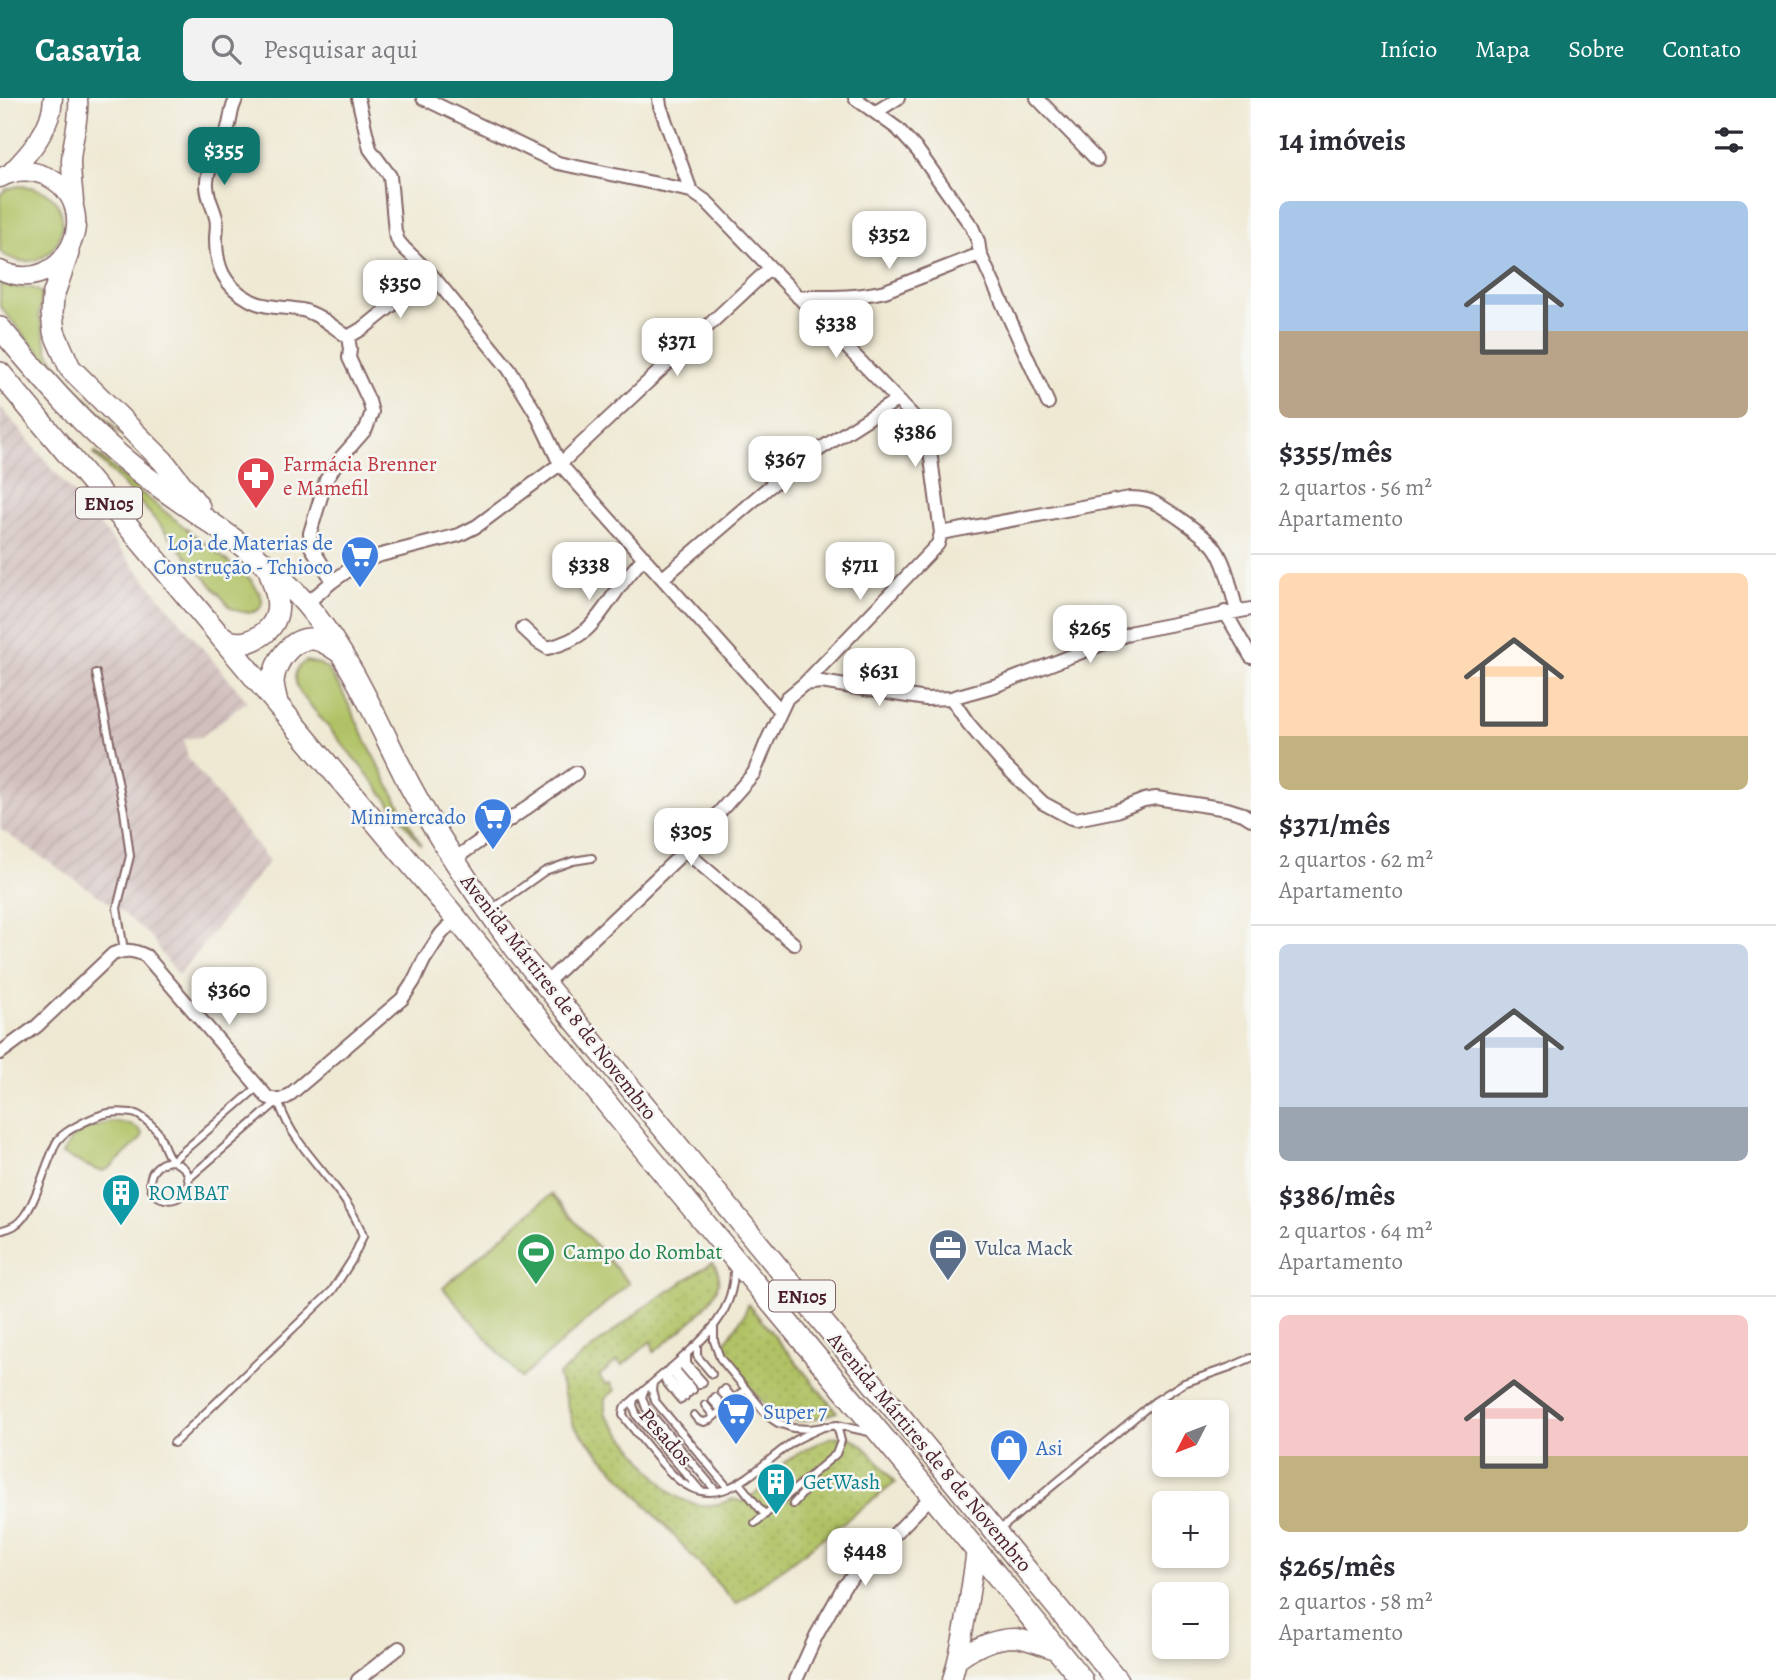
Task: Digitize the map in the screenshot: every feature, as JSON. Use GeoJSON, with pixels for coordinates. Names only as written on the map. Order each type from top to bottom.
{"type":"FeatureCollection","features":[{"type":"Feature","properties":{"kind":"main road"},"geometry":{"type":"LineString","coordinates":[[68,253],[53,296],[52,313],[54,332],[69,368],[163,461],[211,523]]}},
{"type":"Feature","properties":{"kind":"main road","name":"Avenida Mártires de 8 de Novembro"},"geometry":{"type":"LineString","coordinates":[[0,328],[57,394],[100,438],[171,496],[268,566],[306,604],[355,678],[423,809],[453,860],[516,949],[1117,1680]]}},
{"type":"Feature","properties":{"kind":"main road","name":"Avenida Mártires de 8 de Novembro"},"geometry":{"type":"LineString","coordinates":[[0,373],[456,918],[1082,1680]]}},
{"type":"Feature","properties":{"kind":"main road"},"geometry":{"type":"LineString","coordinates":[[218,634],[230,641],[243,643],[262,635],[270,627],[277,616],[278,604],[268,566]]}},
{"type":"Feature","properties":{"kind":"main road"},"geometry":{"type":"LineString","coordinates":[[277,704],[273,683],[275,673],[289,648],[312,639],[340,652]]}},
{"type":"Feature","properties":{"kind":"street"},"geometry":{"type":"LineString","coordinates":[[5,176],[25,158],[37,142],[47,123],[53,98]]}},
{"type":"Feature","properties":{"kind":"street"},"geometry":{"type":"LineString","coordinates":[[0,270],[17,276],[36,275],[54,267],[68,253],[74,241],[76,216],[71,160],[79,108],[78,98]]}},
{"type":"Feature","properties":{"kind":"street"},"geometry":{"type":"LineString","coordinates":[[237,98],[230,111],[229,125],[222,146],[206,182],[208,200],[216,218],[220,271],[232,287],[252,302],[302,310],[316,315],[348,337],[349,358],[372,412],[366,429],[337,462],[326,480],[310,533],[311,547],[333,580]]}},
{"type":"Feature","properties":{"kind":"street"},"geometry":{"type":"LineString","coordinates":[[358,98],[370,149],[390,176],[398,241],[431,274],[509,369],[536,414],[560,464],[780,710]]}},
{"type":"Feature","properties":{"kind":"street"},"geometry":{"type":"LineString","coordinates":[[423,98],[558,163],[691,191],[707,202],[916,419],[926,437],[930,452],[941,533],[938,544],[804,684],[787,698],[754,773],[685,851],[545,984]]}},
{"type":"Feature","properties":{"kind":"street"},"geometry":{"type":"LineString","coordinates":[[659,98],[691,191]]}},
{"type":"Feature","properties":{"kind":"street"},"geometry":{"type":"LineString","coordinates":[[855,98],[898,129],[918,151],[972,227],[980,254],[1048,403]]}},
{"type":"Feature","properties":{"kind":"street"},"geometry":{"type":"LineString","coordinates":[[876,112],[898,98]]}},
{"type":"Feature","properties":{"kind":"street"},"geometry":{"type":"LineString","coordinates":[[1037,98],[1097,160]]}},
{"type":"Feature","properties":{"kind":"street"},"geometry":{"type":"LineString","coordinates":[[5,176],[32,172],[52,180],[68,195],[76,216]]}},
{"type":"Feature","properties":{"kind":"street"},"geometry":{"type":"LineString","coordinates":[[798,297],[857,296],[885,291],[980,254]]}},
{"type":"Feature","properties":{"kind":"street"},"geometry":{"type":"LineString","coordinates":[[306,604],[333,580],[360,562],[459,535],[477,526],[560,464],[770,268]]}},
{"type":"Feature","properties":{"kind":"street"},"geometry":{"type":"LineString","coordinates":[[348,337],[365,327],[431,274]]}},
{"type":"Feature","properties":{"kind":"street"},"geometry":{"type":"LineString","coordinates":[[663,578],[806,458],[897,400]]}},
{"type":"Feature","properties":{"kind":"street"},"geometry":{"type":"LineString","coordinates":[[941,533],[1130,498],[1157,504],[1206,538],[1215,548],[1222,563],[1231,612],[1251,657]]}},
{"type":"Feature","properties":{"kind":"street"},"geometry":{"type":"LineString","coordinates":[[523,628],[548,648],[585,632],[602,614],[644,557]]}},
{"type":"Feature","properties":{"kind":"street"},"geometry":{"type":"LineString","coordinates":[[804,684],[821,682],[926,699],[951,698],[997,685],[1133,632],[1251,609]]}},
{"type":"Feature","properties":{"kind":"street"},"geometry":{"type":"LineString","coordinates":[[951,698],[974,731],[1004,765],[1043,803],[1069,817],[1076,819],[1116,811],[1156,798],[1227,809],[1243,814],[1251,820]]}},
{"type":"Feature","properties":{"kind":"street"},"geometry":{"type":"LineString","coordinates":[[453,860],[576,773]]}},
{"type":"Feature","properties":{"kind":"street"},"geometry":{"type":"LineString","coordinates":[[685,851],[794,944]]}},
{"type":"Feature","properties":{"kind":"street"},"geometry":{"type":"LineString","coordinates":[[0,1053],[37,1026],[113,954],[124,950],[136,951],[146,956],[267,1097],[278,1101],[287,1097],[402,999],[441,934],[456,918]]}},
{"type":"Feature","properties":{"kind":"street"},"geometry":{"type":"LineString","coordinates":[[796,1680],[821,1626],[845,1587],[932,1496]]}},
{"type":"Feature","properties":{"kind":"street"},"geometry":{"type":"LineString","coordinates":[[952,1680],[970,1600],[976,1550]]}},
{"type":"Feature","properties":{"kind":"street"},"geometry":{"type":"LineString","coordinates":[[958,1660],[988,1642],[1016,1638],[1058,1651]]}},
{"type":"Feature","properties":{"kind":"street"},"geometry":{"type":"LineString","coordinates":[[358,1680],[399,1648]]}},
{"type":"Feature","properties":{"kind":"lane"},"geometry":{"type":"LineString","coordinates":[[96,673],[124,811],[130,856],[117,908],[124,950]]}},
{"type":"Feature","properties":{"kind":"lane"},"geometry":{"type":"LineString","coordinates":[[488,911],[545,871],[573,861],[592,858]]}},
{"type":"Feature","properties":{"kind":"lane"},"geometry":{"type":"LineString","coordinates":[[0,1231],[16,1225],[27,1213],[58,1140],[86,1120],[109,1113],[136,1114],[156,1130],[172,1161],[184,1167],[188,1179],[186,1190],[177,1198],[165,1199],[155,1193],[150,1181],[151,1174],[159,1164],[172,1161],[258,1087]]}},
{"type":"Feature","properties":{"kind":"lane"},"geometry":{"type":"LineString","coordinates":[[174,1443],[332,1291],[352,1260],[363,1236],[358,1220],[337,1189],[292,1132],[278,1101],[188,1179]]}},
{"type":"Feature","properties":{"kind":"lane","name":"Pesados"},"geometry":{"type":"LineString","coordinates":[[734,1257],[734,1282],[730,1298],[714,1328],[624,1408],[623,1415],[673,1475],[688,1486],[701,1491],[716,1491],[739,1483],[796,1440],[825,1426]]}},
{"type":"Feature","properties":{"kind":"lane"},"geometry":{"type":"LineString","coordinates":[[714,1328],[713,1341],[720,1357],[769,1417],[778,1423],[793,1428],[810,1429],[837,1425],[864,1430],[887,1441]]}},
{"type":"Feature","properties":{"kind":"lane"},"geometry":{"type":"LineString","coordinates":[[681,1359],[677,1371],[687,1395],[668,1378],[681,1359],[697,1356],[706,1379],[681,1359]]}},
{"type":"Feature","properties":{"kind":"lane"},"geometry":{"type":"LineString","coordinates":[[997,1532],[1154,1402],[1184,1383],[1251,1358]]}},
{"type":"Feature","properties":{"kind":"lane","name":"Pesados"},"geometry":{"type":"LineString","coordinates":[[653,1383],[655,1401],[728,1488]]}},
{"type":"Feature","properties":{"kind":"lane"},"geometry":{"type":"LineString","coordinates":[[710,1419],[700,1410],[698,1420],[710,1419],[746,1389]]}},
{"type":"Feature","properties":{"kind":"lane","name":"Pesados"},"geometry":{"type":"LineString","coordinates":[[643,1391],[646,1408],[716,1491]]}},
{"type":"Feature","properties":{"kind":"lane"},"geometry":{"type":"LineString","coordinates":[[728,1405],[718,1394],[728,1405]]}},
{"type":"Feature","properties":{"kind":"lane","name":"Pesados"},"geometry":{"type":"LineString","coordinates":[[634,1399],[637,1416],[701,1491]]}},
{"type":"Feature","properties":{"kind":"lane"},"geometry":{"type":"LineString","coordinates":[[755,1523],[836,1454],[841,1441],[837,1425]]}},
{"type":"Feature","properties":{"kind":"lane"},"geometry":{"type":"LineString","coordinates":[[793,1504],[803,1493],[806,1481]]}},
{"type":"Feature","properties":{"kind":"lane"},"geometry":{"type":"LineString","coordinates":[[739,1483],[765,1515]]}},
{"type":"Feature","properties":{"kind":"shaded area"},"geometry":{"type":"Polygon","coordinates":[[[0,406],[247,701],[201,737],[184,739],[188,758],[269,861],[179,975],[152,938],[117,908],[0,829],[0,406]]]}},
{"type":"Feature","properties":{"kind":"green space"},"geometry":{"type":"Polygon","coordinates":[[[19,186],[43,191],[57,203],[62,219],[60,235],[52,250],[38,259],[21,261],[0,252],[0,195],[7,189],[19,186]]]}},
{"type":"Feature","properties":{"kind":"green space"},"geometry":{"type":"Polygon","coordinates":[[[0,283],[12,287],[33,288],[42,293],[39,315],[48,351],[80,392],[124,437],[81,396],[0,307],[0,283]]]}},
{"type":"Feature","properties":{"kind":"green space"},"geometry":{"type":"Polygon","coordinates":[[[95,452],[139,491],[251,580],[262,600],[258,610],[244,612],[230,607],[95,452]]]}},
{"type":"Feature","properties":{"kind":"green space"},"geometry":{"type":"Polygon","coordinates":[[[306,661],[320,664],[327,669],[341,689],[421,845],[373,781],[300,693],[295,675],[306,661]]]}},
{"type":"Feature","properties":{"kind":"green space"},"geometry":{"type":"Polygon","coordinates":[[[112,1122],[133,1126],[143,1134],[110,1168],[96,1170],[62,1154],[72,1138],[87,1129],[112,1122]]]}},
{"type":"Feature","properties":{"kind":"green space","name":"Campo do Rombat"},"geometry":{"type":"Polygon","coordinates":[[[551,1194],[629,1283],[521,1378],[443,1288],[551,1194]]]}},
{"type":"Feature","properties":{"kind":"green space"},"geometry":{"type":"Polygon","coordinates":[[[713,1262],[719,1276],[717,1288],[712,1299],[694,1319],[654,1352],[651,1341],[622,1366],[617,1361],[599,1376],[606,1385],[610,1383],[615,1390],[605,1399],[608,1418],[666,1488],[689,1502],[706,1505],[733,1499],[743,1502],[782,1475],[784,1463],[815,1444],[842,1436],[862,1445],[895,1483],[736,1604],[574,1426],[558,1375],[646,1306],[713,1262]]]}},
{"type":"Feature","properties":{"kind":"green space"},"geometry":{"type":"Polygon","coordinates":[[[748,1304],[837,1412],[805,1421],[793,1421],[771,1410],[753,1391],[730,1361],[724,1345],[744,1315],[748,1304]]]}},
{"type":"Feature","properties":{"kind":"place","name":"Farmácia Brenner e Mamefil"},"geometry":{"type":"Point","coordinates":[256,510]}},
{"type":"Feature","properties":{"kind":"place","name":"Loja de Materias de Construção - Tchioco"},"geometry":{"type":"Point","coordinates":[360,589]}},
{"type":"Feature","properties":{"kind":"place","name":"Minimercado"},"geometry":{"type":"Point","coordinates":[493,851]}},
{"type":"Feature","properties":{"kind":"place","name":"ROMBAT"},"geometry":{"type":"Point","coordinates":[121,1227]}},
{"type":"Feature","properties":{"kind":"place","name":"Vulca Mack"},"geometry":{"type":"Point","coordinates":[948,1282]}},
{"type":"Feature","properties":{"kind":"place","name":"Campo do Rombat"},"geometry":{"type":"Point","coordinates":[536,1286]}},
{"type":"Feature","properties":{"kind":"place","name":"Super 7"},"geometry":{"type":"Point","coordinates":[736,1446]}},
{"type":"Feature","properties":{"kind":"place","name":"Asi"},"geometry":{"type":"Point","coordinates":[1009,1482]}},
{"type":"Feature","properties":{"kind":"place","name":"GetWash"},"geometry":{"type":"Point","coordinates":[776,1516]}}]}
